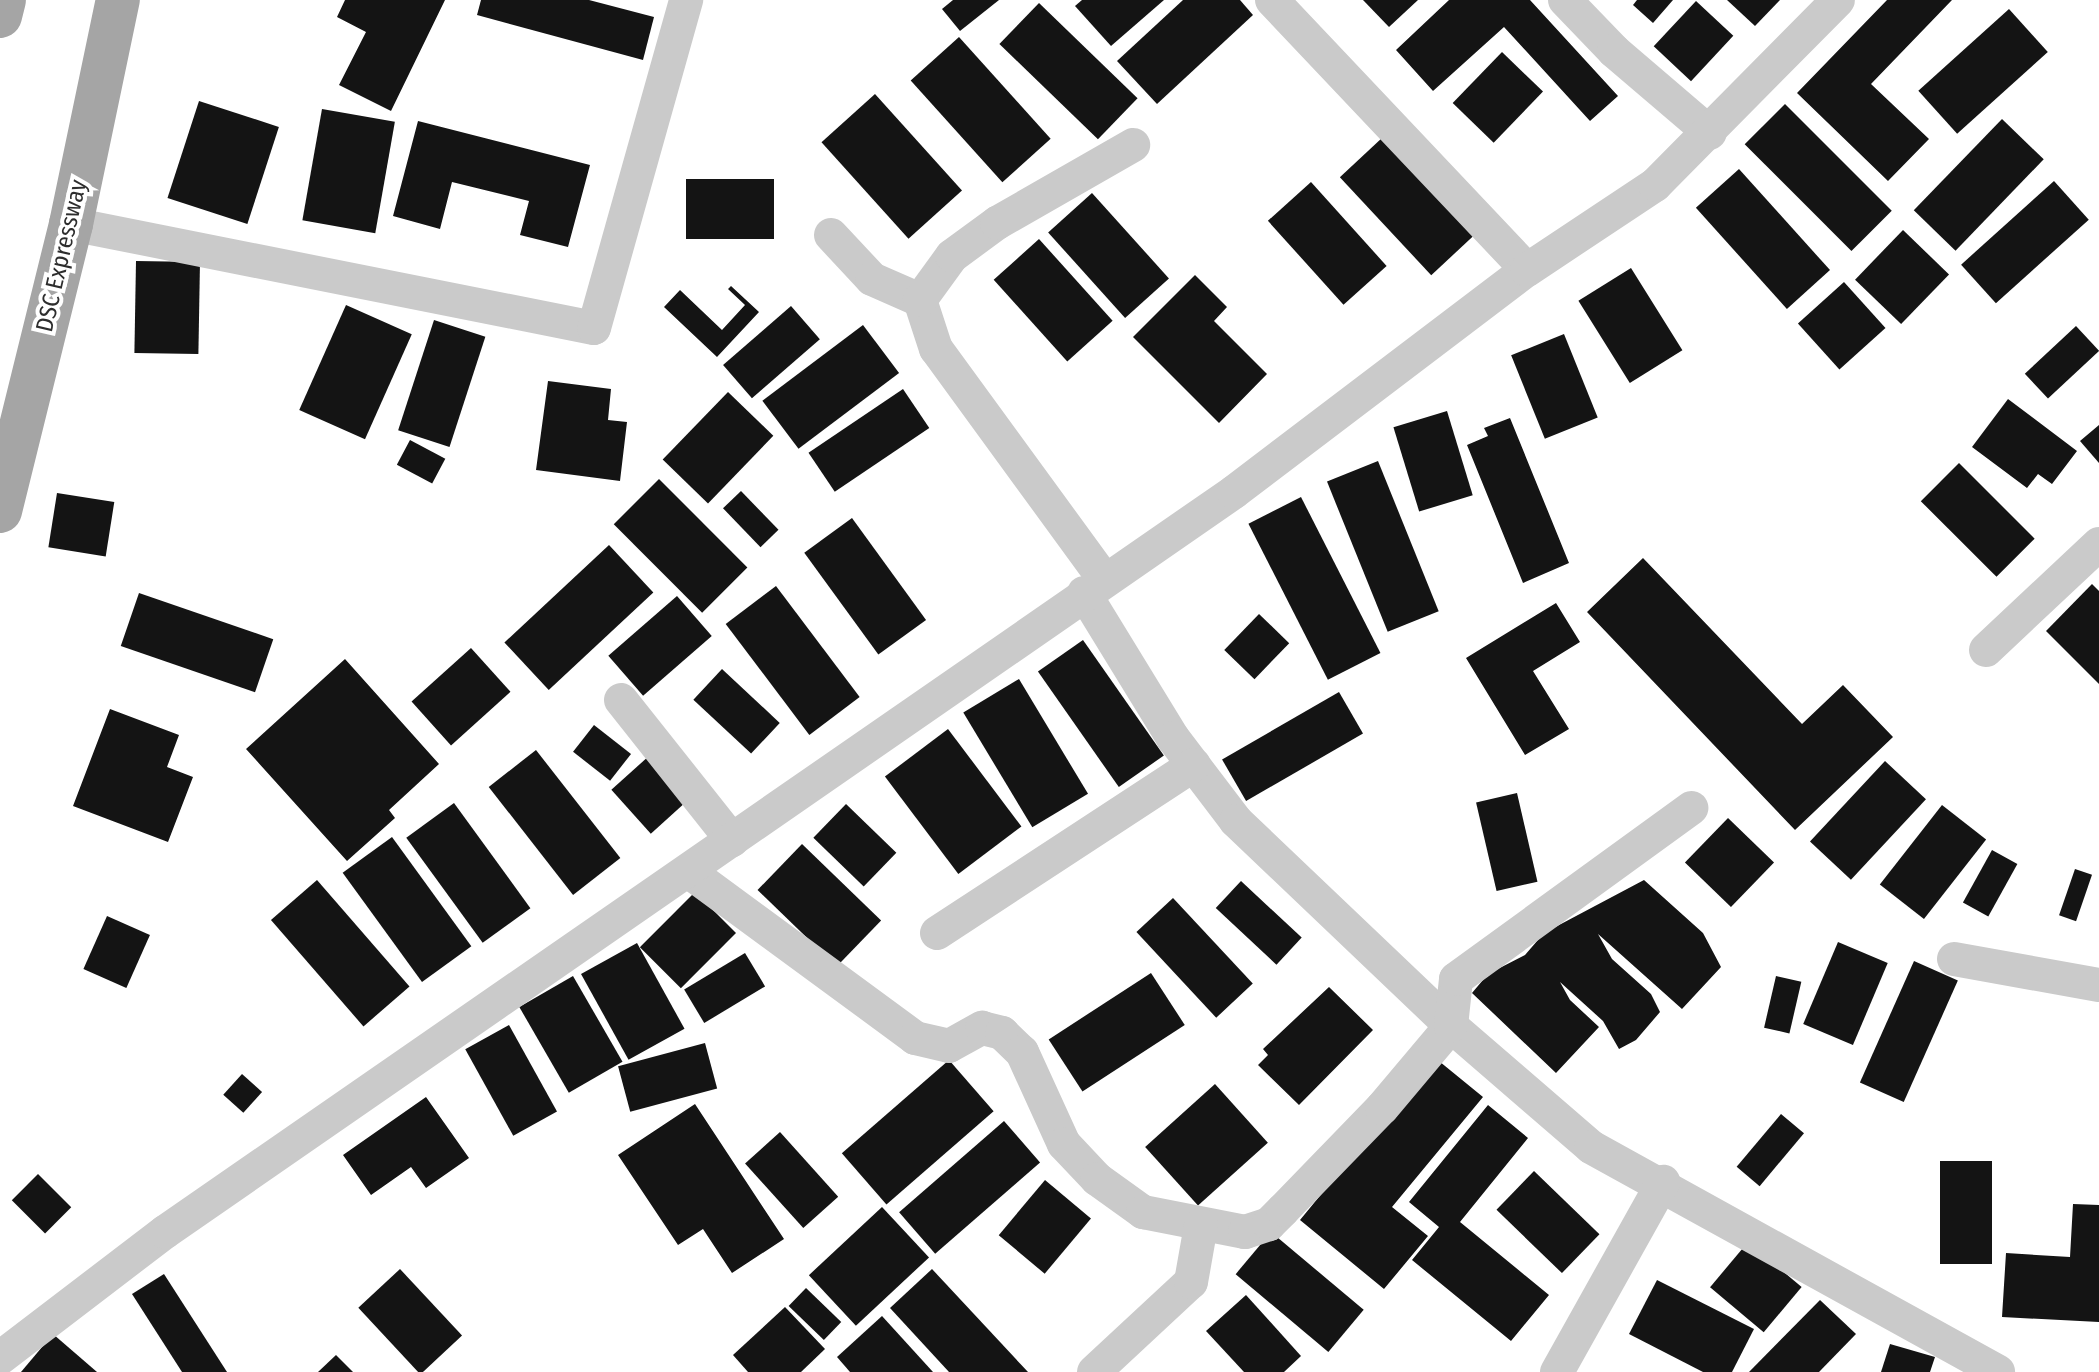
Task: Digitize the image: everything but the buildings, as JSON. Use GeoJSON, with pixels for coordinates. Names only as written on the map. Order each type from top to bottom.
{"type":"FeatureCollection","features":[{"type":"Feature","properties":{"kind":"main road"},"geometry":{"type":"LineString","coordinates":[[0,16],[4,0]]}},
{"type":"Feature","properties":{"kind":"main road","name":"DSC Expressway"},"geometry":{"type":"LineString","coordinates":[[0,511],[71,224],[118,0]]}},
{"type":"Feature","properties":{"kind":"street"},"geometry":{"type":"LineString","coordinates":[[71,224],[594,328],[686,0]]}},
{"type":"Feature","properties":{"kind":"street"},"geometry":{"type":"LineString","coordinates":[[1272,0],[1527,270]]}},
{"type":"Feature","properties":{"kind":"street"},"geometry":{"type":"LineString","coordinates":[[1565,0],[1614,51],[1710,133]]}},
{"type":"Feature","properties":{"kind":"street"},"geometry":{"type":"LineString","coordinates":[[0,1358],[165,1232],[1234,492],[1527,270],[1655,185],[1710,133],[1838,0]]}},
{"type":"Feature","properties":{"kind":"street"},"geometry":{"type":"LineString","coordinates":[[920,300],[952,256],[997,223],[1133,145]]}},
{"type":"Feature","properties":{"kind":"street"},"geometry":{"type":"LineString","coordinates":[[831,235],[872,279],[920,300],[936,349],[1094,586],[1194,765],[1236,821],[1451,1026],[1591,1147],[1663,1182],[1998,1372]]}},
{"type":"Feature","properties":{"kind":"street"},"geometry":{"type":"LineString","coordinates":[[1986,650],[2099,544]]}},
{"type":"Feature","properties":{"kind":"street"},"geometry":{"type":"LineString","coordinates":[[621,700],[732,840]]}},
{"type":"Feature","properties":{"kind":"street"},"geometry":{"type":"LineString","coordinates":[[937,933],[1194,765]]}},
{"type":"Feature","properties":{"kind":"street"},"geometry":{"type":"LineString","coordinates":[[688,871],[915,1038],[949,1046],[982,1028],[1002,1033],[1022,1052],[1064,1144],[1097,1179],[1143,1212],[1245,1232],[1269,1224],[1382,1108],[1451,1026],[1456,979],[1691,808]]}},
{"type":"Feature","properties":{"kind":"street"},"geometry":{"type":"LineString","coordinates":[[1954,959],[2099,985]]}},
{"type":"Feature","properties":{"kind":"street"},"geometry":{"type":"LineString","coordinates":[[1557,1372],[1663,1182]]}},
{"type":"Feature","properties":{"kind":"street"},"geometry":{"type":"LineString","coordinates":[[1094,1372],[1191,1282],[1201,1225]]}}]}
